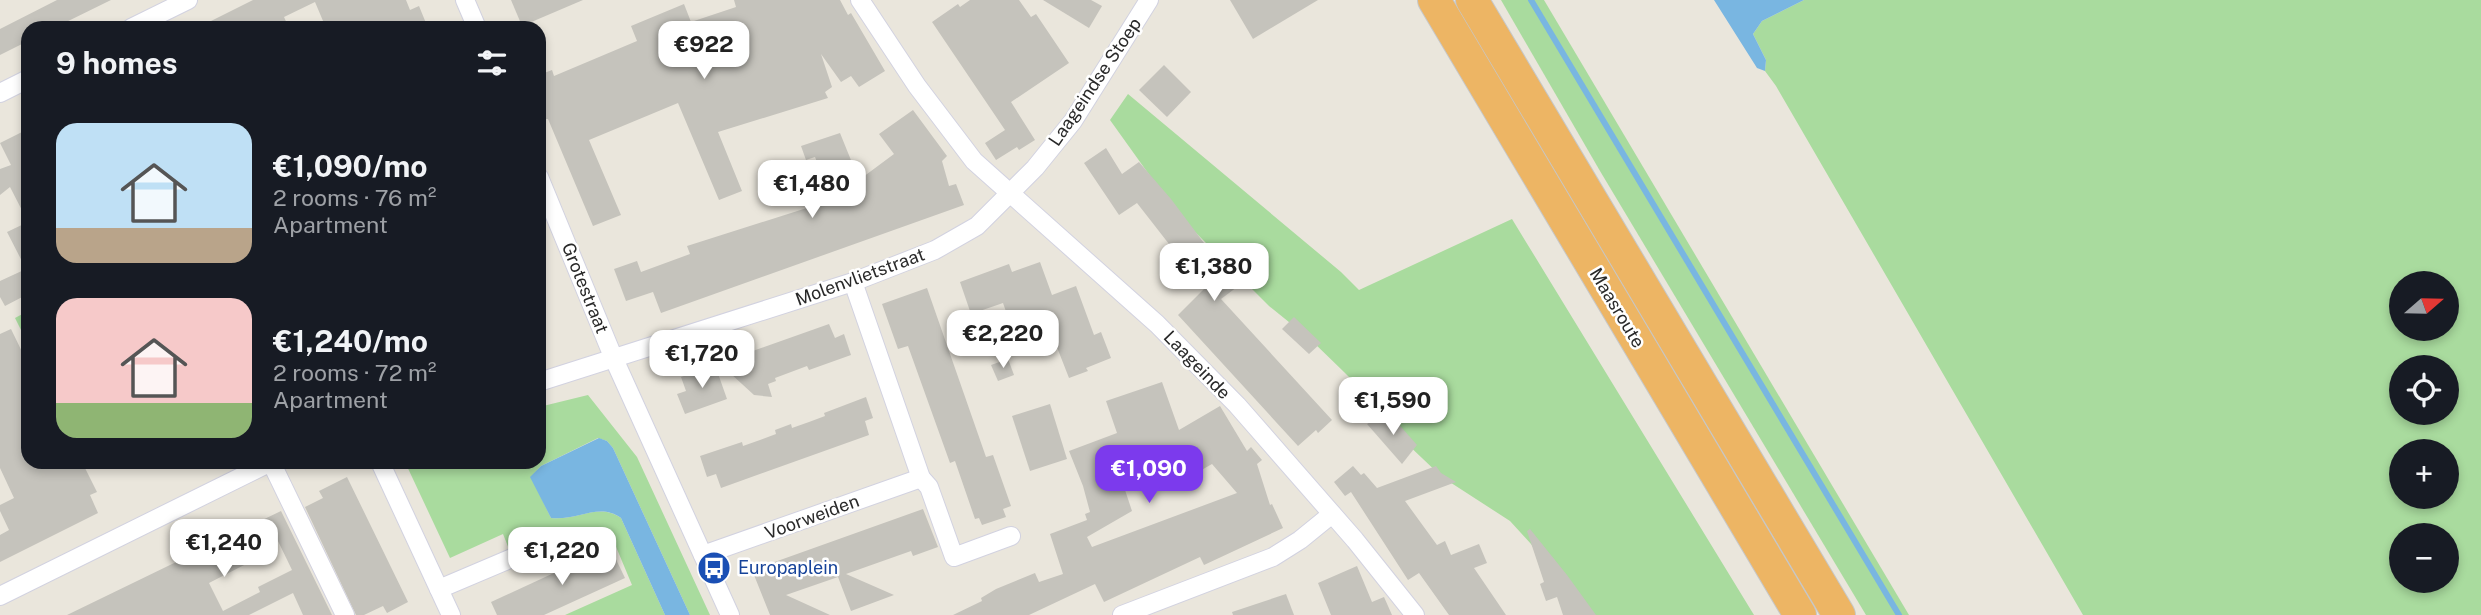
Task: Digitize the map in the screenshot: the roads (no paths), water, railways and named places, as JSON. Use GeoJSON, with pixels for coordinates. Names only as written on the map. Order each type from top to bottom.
{"type":"FeatureCollection","features":[{"type":"Feature","properties":{"kind":"highway","name":"Maasroute"},"geometry":{"type":"LineString","coordinates":[[1434,0],[1801,615]]}},
{"type":"Feature","properties":{"kind":"highway","name":"Maasroute"},"geometry":{"type":"LineString","coordinates":[[1472,0],[1839,615]]}},
{"type":"Feature","properties":{"kind":"street"},"geometry":{"type":"LineString","coordinates":[[145,21],[188,0]]}},
{"type":"Feature","properties":{"kind":"street"},"geometry":{"type":"LineString","coordinates":[[465,0],[474,21]]}},
{"type":"Feature","properties":{"kind":"street","name":"Laageinde"},"geometry":{"type":"LineString","coordinates":[[860,0],[916,86],[974,161],[1157,324],[1237,405],[1415,615]]}},
{"type":"Feature","properties":{"kind":"street","name":"Laageindse Stoep"},"geometry":{"type":"LineString","coordinates":[[1010,193],[1035,168],[1073,121],[1149,0]]}},
{"type":"Feature","properties":{"kind":"street"},"geometry":{"type":"LineString","coordinates":[[0,93],[21,82]]}},
{"type":"Feature","properties":{"kind":"street","name":"Molenvlietstraat"},"geometry":{"type":"LineString","coordinates":[[546,380],[853,282],[935,250],[978,226],[1010,193]]}},
{"type":"Feature","properties":{"kind":"street","name":"Grotestraat"},"geometry":{"type":"LineString","coordinates":[[546,194],[614,359],[730,615]]}},
{"type":"Feature","properties":{"kind":"street"},"geometry":{"type":"LineString","coordinates":[[853,282],[921,478],[929,487],[954,557],[1011,536]]}},
{"type":"Feature","properties":{"kind":"street"},"geometry":{"type":"LineString","coordinates":[[0,596],[257,469]]}},
{"type":"Feature","properties":{"kind":"street"},"geometry":{"type":"LineString","coordinates":[[274,469],[345,615]]}},
{"type":"Feature","properties":{"kind":"street"},"geometry":{"type":"LineString","coordinates":[[383,469],[439,589],[447,613]]}},
{"type":"Feature","properties":{"kind":"street","name":"Voorweiden"},"geometry":{"type":"LineString","coordinates":[[703,555],[921,478]]}},
{"type":"Feature","properties":{"kind":"street"},"geometry":{"type":"LineString","coordinates":[[1122,615],[1273,556],[1300,540],[1332,514]]}},
{"type":"Feature","properties":{"kind":"street"},"geometry":{"type":"LineString","coordinates":[[439,589],[513,558]]}},
{"type":"Feature","properties":{"kind":"water"},"geometry":{"type":"Polygon","coordinates":[[[1714,0],[1804,0],[1762,21],[1753,34],[1766,60],[1765,71],[1757,68],[1714,0]]]}},
{"type":"Feature","properties":{"kind":"water"},"geometry":{"type":"Polygon","coordinates":[[[599,438],[607,441],[613,448],[690,615],[665,615],[621,518],[605,512],[596,512],[551,518],[530,477],[538,469],[546,469],[546,464],[599,438]]]}},
{"type":"Feature","properties":{"kind":"waterway"},"geometry":{"type":"LineString","coordinates":[[1531,0],[1899,615]]}},
{"type":"Feature","properties":{"kind":"place","name":"Europaplein"},"geometry":{"type":"Point","coordinates":[714,568]}}]}
